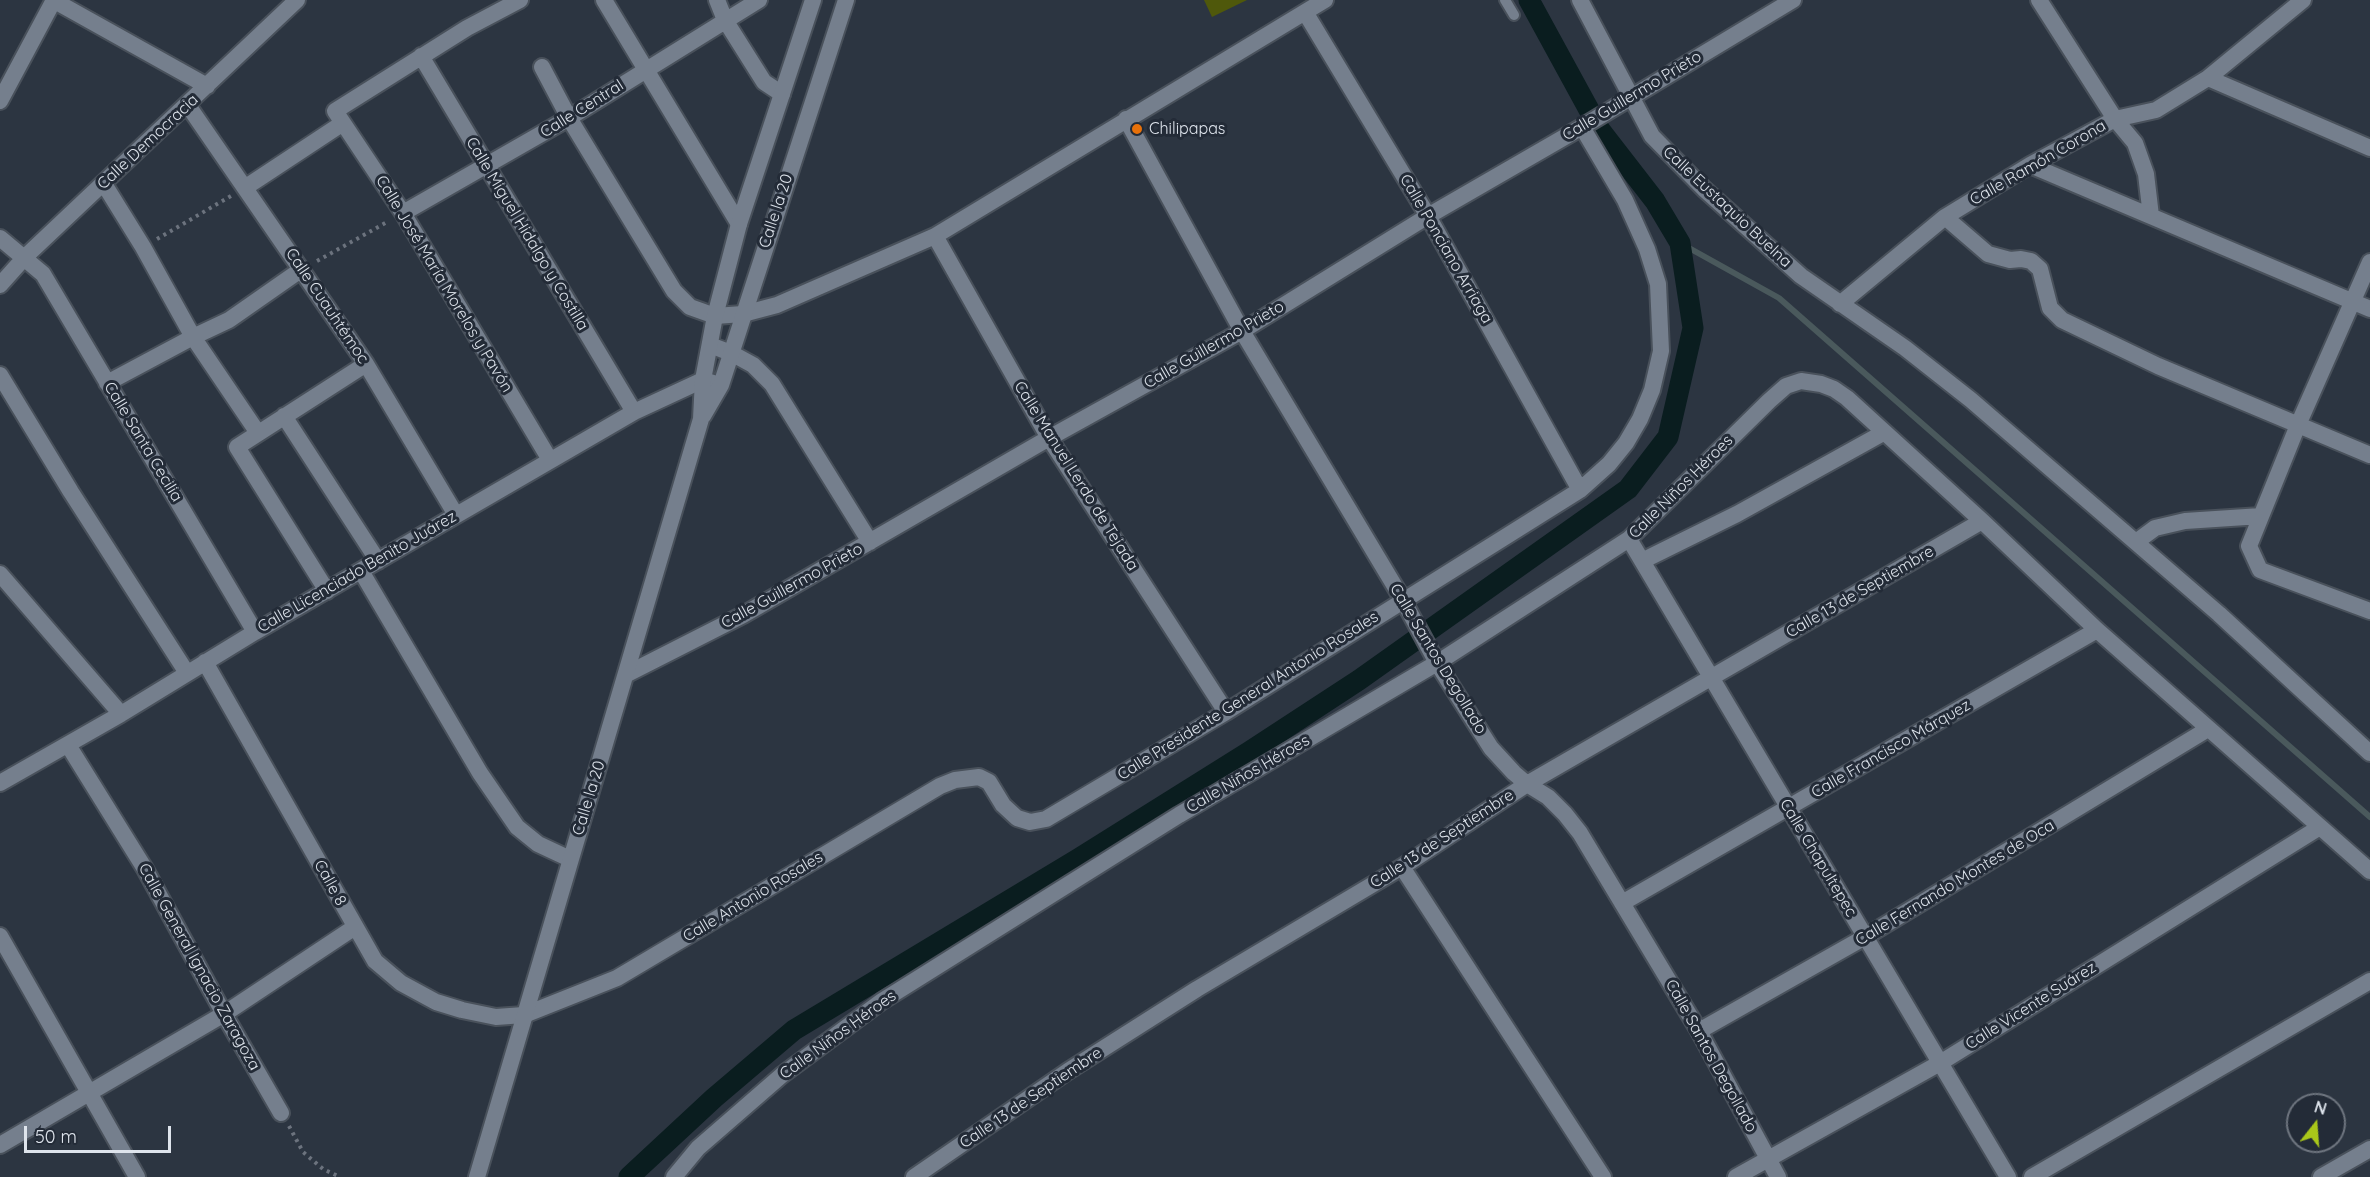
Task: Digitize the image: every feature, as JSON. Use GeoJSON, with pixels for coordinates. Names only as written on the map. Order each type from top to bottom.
{"type":"FeatureCollection","features":[{"type":"Feature","properties":{"kind":"street"},"geometry":{"type":"LineString","coordinates":[[0,101],[53,0],[207,86]]}},
{"type":"Feature","properties":{"kind":"street","name":"Calle Democracia"},"geometry":{"type":"LineString","coordinates":[[0,285],[25,257],[297,0]]}},
{"type":"Feature","properties":{"kind":"street"},"geometry":{"type":"LineString","coordinates":[[246,187],[421,56],[520,0]]}},
{"type":"Feature","properties":{"kind":"street"},"geometry":{"type":"LineString","coordinates":[[604,0],[739,224]]}},
{"type":"Feature","properties":{"kind":"street"},"geometry":{"type":"LineString","coordinates":[[717,0],[725,20],[764,82],[782,94]]}},
{"type":"Feature","properties":{"kind":"street","name":"Calle Central"},"geometry":{"type":"LineString","coordinates":[[403,213],[569,118],[759,0]]}},
{"type":"Feature","properties":{"kind":"street","name":"Calle la 20"},"geometry":{"type":"LineString","coordinates":[[477,1177],[701,419],[703,380],[739,224],[813,0]]}},
{"type":"Feature","properties":{"kind":"street","name":"Calle la 20"},"geometry":{"type":"LineString","coordinates":[[701,419],[721,385],[846,0]]}},
{"type":"Feature","properties":{"kind":"street"},"geometry":{"type":"LineString","coordinates":[[542,67],[569,118],[674,291],[690,307],[716,316],[743,314],[777,305],[935,236],[1325,0]]}},
{"type":"Feature","properties":{"kind":"street","name":"Calle Eustaquio Buelna"},"geometry":{"type":"LineString","coordinates":[[1580,0],[1628,99],[1652,136],[1704,189],[1801,276],[1905,348],[1971,400],[2219,614],[2370,753]]}},
{"type":"Feature","properties":{"kind":"street"},"geometry":{"type":"LineString","coordinates":[[2039,0],[2115,119],[2135,143],[2146,174],[2151,216]]}},
{"type":"Feature","properties":{"kind":"street","name":"Calle Ramón Corona"},"geometry":{"type":"LineString","coordinates":[[1840,304],[1945,217],[2030,165],[2115,119],[2156,110],[2208,78],[2303,0]]}},
{"type":"Feature","properties":{"kind":"street","name":"Calle Guillermo Prieto"},"geometry":{"type":"LineString","coordinates":[[627,674],[743,615],[1049,438],[1242,331],[1428,216],[1585,125],[1790,1]]}},
{"type":"Feature","properties":{"kind":"street","name":"Calle Ponciano Arriaga"},"geometry":{"type":"LineString","coordinates":[[1305,12],[1428,216],[1581,490]]}},
{"type":"Feature","properties":{"kind":"street","name":"Calle Miguel Hidalgo y Costilla"},"geometry":{"type":"LineString","coordinates":[[421,56],[634,412]]}},
{"type":"Feature","properties":{"kind":"street"},"geometry":{"type":"LineString","coordinates":[[2208,78],[2370,148]]}},
{"type":"Feature","properties":{"kind":"street","name":"Calle Cuauhtémoc"},"geometry":{"type":"LineString","coordinates":[[187,104],[366,364],[456,515]]}},
{"type":"Feature","properties":{"kind":"street","name":"Calle José María Morelos y Pavón"},"geometry":{"type":"LineString","coordinates":[[339,117],[403,213],[550,460]]}},
{"type":"Feature","properties":{"kind":"street","name":"Calle Santos Degollado"},"geometry":{"type":"LineString","coordinates":[[1126,119],[1242,331],[1406,604],[1434,656],[1491,748],[1527,784],[1548,796],[1580,833],[1699,1031],[1779,1177]]}},
{"type":"Feature","properties":{"kind":"street","name":"Calle Presidente General Antonio Rosales"},"geometry":{"type":"LineString","coordinates":[[979,777],[988,782],[1003,805],[1024,822],[1046,819],[1406,604],[1581,490],[1609,464],[1631,435],[1652,390],[1661,351],[1658,284],[1647,249],[1625,200],[1585,125]]}},
{"type":"Feature","properties":{"kind":"street"},"geometry":{"type":"LineString","coordinates":[[2030,165],[2370,309]]}},
{"type":"Feature","properties":{"kind":"street"},"geometry":{"type":"LineString","coordinates":[[104,184],[143,247],[193,337],[258,433]]}},
{"type":"Feature","properties":{"kind":"street"},"geometry":{"type":"LineString","coordinates":[[1945,217],[1988,254],[2010,260],[2031,261],[2036,265],[2044,278],[2050,308],[2062,320],[2158,366],[2370,455]]}},
{"type":"Feature","properties":{"kind":"street","name":"Calle Manuel Lerdo de Tejada"},"geometry":{"type":"LineString","coordinates":[[935,236],[1049,438],[1226,712]]}},
{"type":"Feature","properties":{"kind":"street","name":"Calle Santa Cecilia"},"geometry":{"type":"LineString","coordinates":[[0,238],[43,274],[255,632]]}},
{"type":"Feature","properties":{"kind":"street"},"geometry":{"type":"LineString","coordinates":[[2370,262],[2298,425],[2249,546],[2260,570],[2370,610]]}},
{"type":"Feature","properties":{"kind":"street"},"geometry":{"type":"LineString","coordinates":[[107,383],[229,320],[302,269]]}},
{"type":"Feature","properties":{"kind":"street"},"geometry":{"type":"LineString","coordinates":[[710,345],[753,365],[772,384],[870,542]]}},
{"type":"Feature","properties":{"kind":"street"},"geometry":{"type":"LineString","coordinates":[[327,591],[237,447],[366,364]]}},
{"type":"Feature","properties":{"kind":"street"},"geometry":{"type":"LineString","coordinates":[[0,375],[71,492],[187,673]]}},
{"type":"Feature","properties":{"kind":"street"},"geometry":{"type":"LineString","coordinates":[[703,380],[721,385]]}},
{"type":"Feature","properties":{"kind":"street","name":"Calle Licenciado Benito Juárez"},"geometry":{"type":"LineString","coordinates":[[0,783],[550,460],[634,412],[703,380]]}},
{"type":"Feature","properties":{"kind":"street","name":"Calle Niños Héroes"},"geometry":{"type":"LineString","coordinates":[[674,1177],[698,1148],[782,1075],[882,1001],[1434,656],[1629,539],[1688,478],[1786,386],[1801,381],[1834,389],[1847,398],[1883,433],[1737,514],[1642,561]]}},
{"type":"Feature","properties":{"kind":"street"},"geometry":{"type":"LineString","coordinates":[[284,416],[378,561]]}},
{"type":"Feature","properties":{"kind":"street"},"geometry":{"type":"LineString","coordinates":[[1883,433],[1982,520],[2097,630],[2370,871]]}},
{"type":"Feature","properties":{"kind":"street"},"geometry":{"type":"LineString","coordinates":[[2136,542],[2155,528],[2185,521],[2261,516]]}},
{"type":"Feature","properties":{"kind":"street","name":"Calle 13 de Septiembre"},"geometry":{"type":"LineString","coordinates":[[914,1177],[1068,1071],[1197,989],[1402,867],[1527,784],[1712,679],[1982,520]]}},
{"type":"Feature","properties":{"kind":"street","name":"Calle Chapultepec"},"geometry":{"type":"LineString","coordinates":[[1629,539],[2008,1177]]}},
{"type":"Feature","properties":{"kind":"street"},"geometry":{"type":"LineString","coordinates":[[361,572],[480,772],[517,827],[538,844],[570,859]]}},
{"type":"Feature","properties":{"kind":"street"},"geometry":{"type":"LineString","coordinates":[[0,574],[121,714]]}},
{"type":"Feature","properties":{"kind":"street","name":"Calle Francisco Márquez"},"geometry":{"type":"LineString","coordinates":[[1622,903],[2097,630]]}},
{"type":"Feature","properties":{"kind":"street","name":"Calle 8"},"geometry":{"type":"LineString","coordinates":[[205,662],[375,961],[401,983],[436,1002],[496,1017],[524,1015]]}},
{"type":"Feature","properties":{"kind":"street","name":"Calle Fernando Montes de Oca"},"geometry":{"type":"LineString","coordinates":[[1699,1031],[1865,937],[2208,729]]}},
{"type":"Feature","properties":{"kind":"street","name":"Calle General Ignacio Zaragoza"},"geometry":{"type":"LineString","coordinates":[[68,745],[145,869],[281,1113]]}},
{"type":"Feature","properties":{"kind":"street","name":"Calle Antonio Rosales"},"geometry":{"type":"LineString","coordinates":[[524,1015],[617,978],[940,786],[954,780],[979,777]]}},
{"type":"Feature","properties":{"kind":"street","name":"Calle Vicente Suárez"},"geometry":{"type":"LineString","coordinates":[[1736,1177],[1940,1063],[2320,827]]}},
{"type":"Feature","properties":{"kind":"street"},"geometry":{"type":"LineString","coordinates":[[1402,867],[1603,1177]]}},
{"type":"Feature","properties":{"kind":"street"},"geometry":{"type":"LineString","coordinates":[[0,1145],[224,1014],[355,927]]}},
{"type":"Feature","properties":{"kind":"street"},"geometry":{"type":"LineString","coordinates":[[0,936],[137,1177]]}},
{"type":"Feature","properties":{"kind":"street"},"geometry":{"type":"LineString","coordinates":[[2032,1177],[2370,981]]}},
{"type":"Feature","properties":{"kind":"street"},"geometry":{"type":"LineString","coordinates":[[2321,1177],[2370,1149]]}},
{"type":"Feature","properties":{"kind":"lane"},"geometry":{"type":"LineString","coordinates":[[1505,0],[1515,15]]}},
{"type":"Feature","properties":{"kind":"path"},"geometry":{"type":"LineString","coordinates":[[143,247],[246,187]]}},
{"type":"Feature","properties":{"kind":"path"},"geometry":{"type":"LineString","coordinates":[[302,269],[403,213]]}},
{"type":"Feature","properties":{"kind":"path"},"geometry":{"type":"LineString","coordinates":[[281,1113],[303,1152],[323,1169],[339,1177]]}},
{"type":"Feature","properties":{"kind":"green space"},"geometry":{"type":"Polygon","coordinates":[[[1204,0],[1247,0],[1212,17],[1204,0]]]}},
{"type":"Feature","properties":{"kind":"waterway"},"geometry":{"type":"LineString","coordinates":[[629,1177],[714,1098],[794,1030],[1078,859],[1359,680],[1628,489],[1668,437],[1693,328],[1680,243],[1655,201],[1600,130],[1529,0]]}},
{"type":"Feature","properties":{"kind":"waterway"},"geometry":{"type":"LineString","coordinates":[[1680,243],[1779,298],[2370,817]]}},
{"type":"Feature","properties":{"kind":"place","name":"Chilipapas"},"geometry":{"type":"Point","coordinates":[1137,129]}}]}
